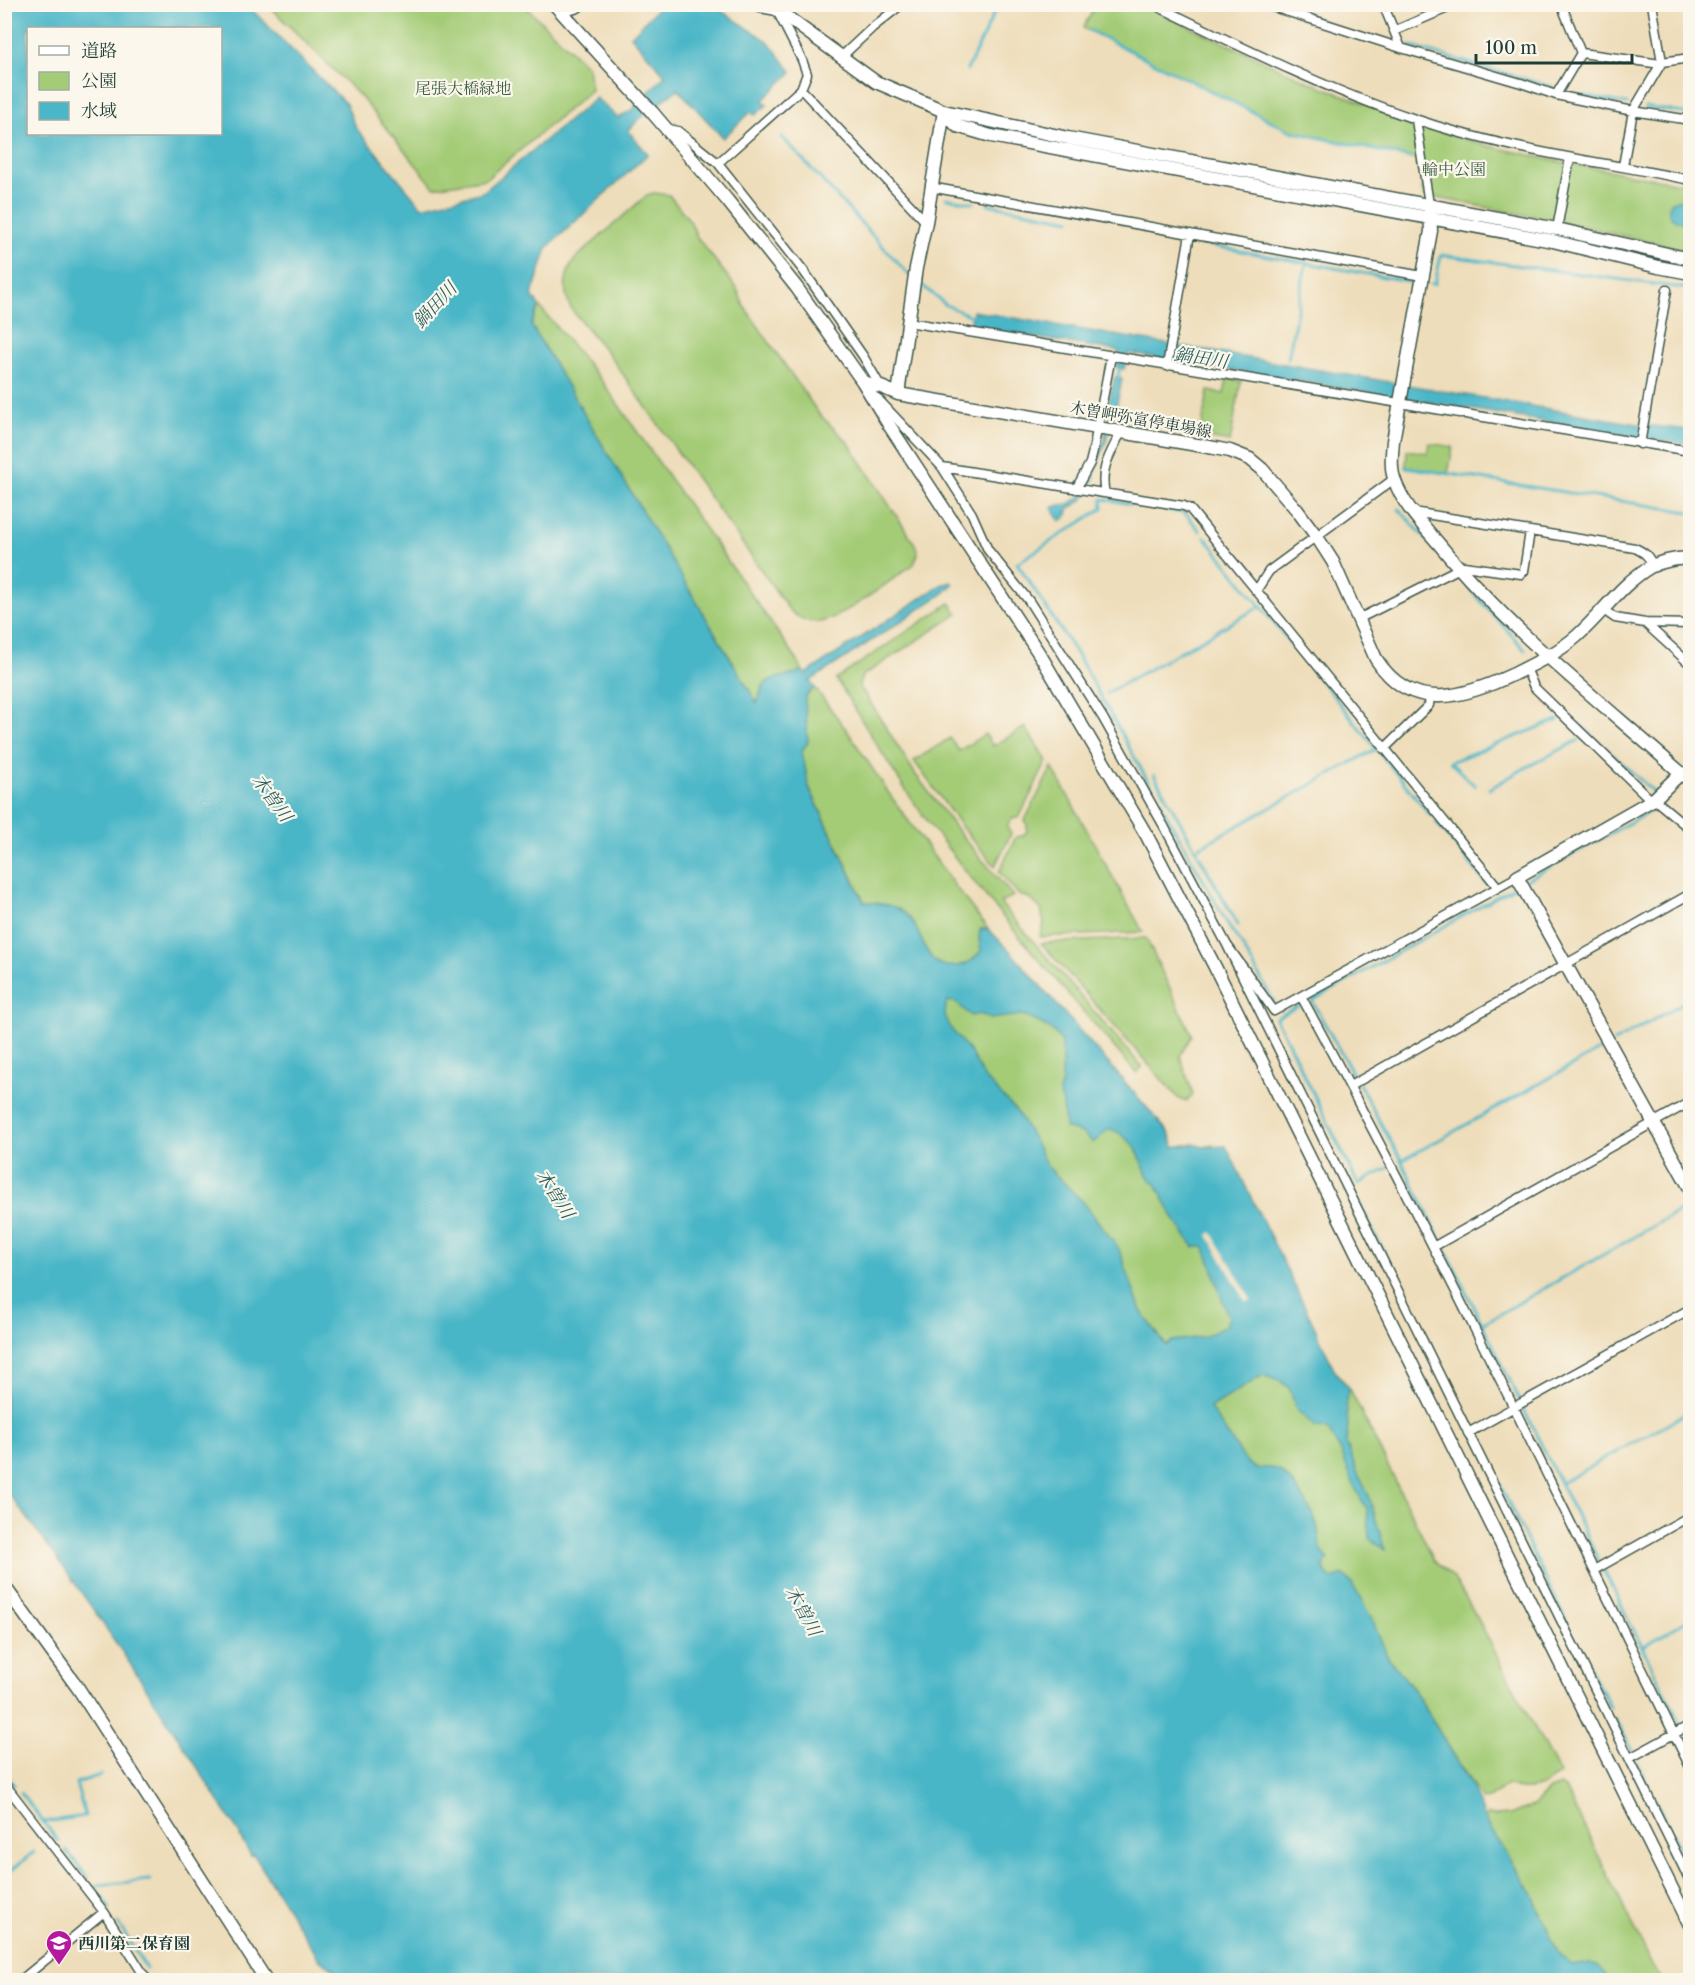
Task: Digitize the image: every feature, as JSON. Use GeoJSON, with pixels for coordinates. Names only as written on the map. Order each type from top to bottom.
{"type":"FeatureCollection","features":[{"type":"Feature","properties":{"kind":"street"},"geometry":{"type":"LineString","coordinates":[[558,9],[578,8],[583,4]]}},
{"type":"Feature","properties":{"kind":"street"},"geometry":{"type":"LineString","coordinates":[[754,4],[760,8],[773,8],[876,82],[944,111],[1068,138],[1557,229],[1690,259]]}},
{"type":"Feature","properties":{"kind":"street"},"geometry":{"type":"LineString","coordinates":[[840,58],[902,4]]}},
{"type":"Feature","properties":{"kind":"street"},"geometry":{"type":"LineString","coordinates":[[1153,4],[1313,80],[1416,120],[1491,142],[1690,180]]}},
{"type":"Feature","properties":{"kind":"street"},"geometry":{"type":"LineString","coordinates":[[1162,9],[1173,4]]}},
{"type":"Feature","properties":{"kind":"street"},"geometry":{"type":"LineString","coordinates":[[1263,4],[1556,95],[1690,120]]}},
{"type":"Feature","properties":{"kind":"street"},"geometry":{"type":"LineString","coordinates":[[1383,4],[1401,48]]}},
{"type":"Feature","properties":{"kind":"street"},"geometry":{"type":"LineString","coordinates":[[1394,32],[1457,4]]}},
{"type":"Feature","properties":{"kind":"street"},"geometry":{"type":"LineString","coordinates":[[1561,4],[1581,53]]}},
{"type":"Feature","properties":{"kind":"street"},"geometry":{"type":"LineString","coordinates":[[1623,166],[1633,111],[1662,63],[1652,4]]}},
{"type":"Feature","properties":{"kind":"street"},"geometry":{"type":"LineString","coordinates":[[718,163],[801,89],[807,74],[802,60],[773,8]]}},
{"type":"Feature","properties":{"kind":"street"},"geometry":{"type":"LineString","coordinates":[[558,9],[666,128],[797,288],[863,382],[1042,658],[1147,836],[1275,1087],[1690,1925]]}},
{"type":"Feature","properties":{"kind":"street"},"geometry":{"type":"LineString","coordinates":[[1556,95],[1581,53]]}},
{"type":"Feature","properties":{"kind":"street"},"geometry":{"type":"LineString","coordinates":[[1581,53],[1662,63],[1690,58]]}},
{"type":"Feature","properties":{"kind":"street"},"geometry":{"type":"LineString","coordinates":[[801,89],[926,222]]}},
{"type":"Feature","properties":{"kind":"street"},"geometry":{"type":"LineString","coordinates":[[897,394],[916,268],[944,111]]}},
{"type":"Feature","properties":{"kind":"street"},"geometry":{"type":"LineString","coordinates":[[944,111],[957,126],[990,135],[1553,241],[1690,273]]}},
{"type":"Feature","properties":{"kind":"street"},"geometry":{"type":"LineString","coordinates":[[1227,945],[1274,1011],[1517,877],[1686,777],[1510,624],[1459,569],[1413,512],[1394,479],[1392,448],[1431,231],[1416,120]]}},
{"type":"Feature","properties":{"kind":"street"},"geometry":{"type":"LineString","coordinates":[[666,128],[678,131],[718,163],[803,270],[863,356],[880,387]]}},
{"type":"Feature","properties":{"kind":"street"},"geometry":{"type":"LineString","coordinates":[[1557,229],[1570,158]]}},
{"type":"Feature","properties":{"kind":"street"},"geometry":{"type":"LineString","coordinates":[[930,187],[1422,276]]}},
{"type":"Feature","properties":{"kind":"street"},"geometry":{"type":"LineString","coordinates":[[1168,364],[1190,234]]}},
{"type":"Feature","properties":{"kind":"street"},"geometry":{"type":"LineString","coordinates":[[1640,442],[1667,290]]}},
{"type":"Feature","properties":{"kind":"street"},"geometry":{"type":"LineString","coordinates":[[908,322],[1690,452]]}},
{"type":"Feature","properties":{"kind":"street"},"geometry":{"type":"LineString","coordinates":[[1105,493],[1102,480],[1106,463],[1113,356]]}},
{"type":"Feature","properties":{"kind":"street"},"geometry":{"type":"LineString","coordinates":[[863,382],[942,468],[972,514],[988,550],[1029,601],[1103,718],[1165,828],[1227,945],[1690,1881]]}},
{"type":"Feature","properties":{"kind":"street","name":"木曽岬弥富停車場線"},"geometry":{"type":"LineString","coordinates":[[863,382],[897,394],[1230,451],[1250,459],[1276,484],[1317,537],[1333,562],[1376,659],[1384,671],[1407,690],[1430,697],[1465,693],[1488,686],[1547,657],[1577,636],[1629,583],[1653,566]]}},
{"type":"Feature","properties":{"kind":"street"},"geometry":{"type":"LineString","coordinates":[[1079,489],[1108,430]]}},
{"type":"Feature","properties":{"kind":"street"},"geometry":{"type":"LineString","coordinates":[[942,468],[1184,506],[1190,509],[1497,886]]}},
{"type":"Feature","properties":{"kind":"street"},"geometry":{"type":"LineString","coordinates":[[1256,591],[1269,572],[1394,479]]}},
{"type":"Feature","properties":{"kind":"street"},"geometry":{"type":"LineString","coordinates":[[1413,512],[1635,548],[1645,553],[1653,566],[1669,560],[1690,558]]}},
{"type":"Feature","properties":{"kind":"street"},"geometry":{"type":"LineString","coordinates":[[1358,619],[1464,566],[1521,574],[1524,571],[1530,531]]}},
{"type":"Feature","properties":{"kind":"street"},"geometry":{"type":"LineString","coordinates":[[1602,609],[1615,618],[1645,623],[1690,624]]}},
{"type":"Feature","properties":{"kind":"street"},"geometry":{"type":"LineString","coordinates":[[1645,623],[1690,664]]}},
{"type":"Feature","properties":{"kind":"street"},"geometry":{"type":"LineString","coordinates":[[1526,668],[1534,687],[1652,799],[1690,829]]}},
{"type":"Feature","properties":{"kind":"street"},"geometry":{"type":"LineString","coordinates":[[1384,749],[1429,705],[1430,697]]}},
{"type":"Feature","properties":{"kind":"street"},"geometry":{"type":"LineString","coordinates":[[1517,877],[1690,1188]]}},
{"type":"Feature","properties":{"kind":"street"},"geometry":{"type":"LineString","coordinates":[[1350,1086],[1690,894]]}},
{"type":"Feature","properties":{"kind":"street"},"geometry":{"type":"LineString","coordinates":[[1301,996],[1433,1246],[1690,1767]]}},
{"type":"Feature","properties":{"kind":"street"},"geometry":{"type":"LineString","coordinates":[[1433,1246],[1690,1102]]}},
{"type":"Feature","properties":{"kind":"street"},"geometry":{"type":"LineString","coordinates":[[1468,1433],[1690,1309]]}},
{"type":"Feature","properties":{"kind":"street"},"geometry":{"type":"LineString","coordinates":[[1594,1570],[1690,1516]]}},
{"type":"Feature","properties":{"kind":"street"},"geometry":{"type":"LineString","coordinates":[[4,1586],[97,1717],[266,1980]]}},
{"type":"Feature","properties":{"kind":"street"},"geometry":{"type":"LineString","coordinates":[[1630,1758],[1690,1725]]}},
{"type":"Feature","properties":{"kind":"street"},"geometry":{"type":"LineString","coordinates":[[4,1783],[104,1912],[147,1980]]}},
{"type":"Feature","properties":{"kind":"street"},"geometry":{"type":"LineString","coordinates":[[21,1980],[104,1912]]}},
{"type":"Feature","properties":{"kind":"green space","name":"尾張大橋緑地"},"geometry":{"type":"Polygon","coordinates":[[[268,5],[524,5],[588,67],[591,90],[486,179],[434,187],[360,96],[268,5]]]}},
{"type":"Feature","properties":{"kind":"green space","name":"輪中公園"},"geometry":{"type":"Polygon","coordinates":[[[1096,5],[1143,5],[1312,83],[1425,127],[1489,146],[1556,161],[1690,185],[1690,251],[1571,224],[1423,195],[1419,159],[1291,131],[1083,28],[1096,5]]]}},
{"type":"Feature","properties":{"kind":"green space"},"geometry":{"type":"Polygon","coordinates":[[[654,193],[669,195],[690,221],[697,237],[737,289],[744,306],[819,414],[848,442],[915,544],[918,554],[914,564],[867,598],[828,620],[811,622],[790,611],[610,356],[572,310],[569,303],[565,290],[566,277],[576,258],[647,195],[654,193]]]}},
{"type":"Feature","properties":{"kind":"green space"},"geometry":{"type":"Polygon","coordinates":[[[539,306],[601,380],[797,660],[802,670],[768,682],[763,687],[757,704],[531,325],[539,306]]]}},
{"type":"Feature","properties":{"kind":"green space"},"geometry":{"type":"Polygon","coordinates":[[[1227,379],[1241,381],[1230,442],[1200,437],[1208,391],[1224,394],[1227,379]]]}},
{"type":"Feature","properties":{"kind":"green space"},"geometry":{"type":"Polygon","coordinates":[[[1429,443],[1453,447],[1448,474],[1406,467],[1407,450],[1427,453],[1429,443]]]}},
{"type":"Feature","properties":{"kind":"green space"},"geometry":{"type":"Polygon","coordinates":[[[950,603],[958,614],[862,676],[859,685],[916,775],[957,830],[1013,896],[1000,903],[1142,1067],[1136,1073],[1014,930],[928,823],[836,679],[950,603]]]}},
{"type":"Feature","properties":{"kind":"green space"},"geometry":{"type":"Polygon","coordinates":[[[815,688],[954,885],[988,929],[1169,1133],[1174,1147],[1193,1144],[1203,1147],[1213,1145],[1250,1315],[1175,1358],[898,972],[778,722],[815,688]]]}},
{"type":"Feature","properties":{"kind":"green space"},"geometry":{"type":"Polygon","coordinates":[[[1025,727],[1047,761],[1019,818],[1013,819],[1007,827],[1011,834],[995,866],[961,826],[914,761],[950,738],[959,751],[985,734],[993,746],[1025,727]]]}},
{"type":"Feature","properties":{"kind":"green space"},"geometry":{"type":"Polygon","coordinates":[[[1052,767],[1143,932],[1040,937],[1044,924],[1041,909],[1029,898],[1019,895],[999,872],[1016,837],[1023,836],[1027,831],[1025,820],[1052,767]]]}},
{"type":"Feature","properties":{"kind":"green space"},"geometry":{"type":"Polygon","coordinates":[[[1146,938],[1192,1035],[1180,1056],[1193,1094],[1187,1101],[1178,1098],[1041,943],[1146,938]]]}},
{"type":"Feature","properties":{"kind":"green space"},"geometry":{"type":"Polygon","coordinates":[[[1239,1371],[1336,1373],[1350,1389],[1435,1562],[1453,1577],[1477,1617],[1559,1774],[1553,1779],[1541,1786],[1528,1789],[1507,1785],[1490,1798],[1482,1800],[1411,1685],[1393,1670],[1257,1469],[1247,1463],[1204,1400],[1239,1371]]]}},
{"type":"Feature","properties":{"kind":"green space"},"geometry":{"type":"Polygon","coordinates":[[[1560,1786],[1565,1788],[1660,1980],[1589,1980],[1558,1953],[1532,1893],[1485,1820],[1487,1814],[1510,1815],[1534,1805],[1549,1790],[1560,1786]]]}},
{"type":"Feature","properties":{"kind":"water","name":"木曽川"},"geometry":{"type":"Polygon","coordinates":[[[5,5],[247,5],[346,104],[356,128],[422,207],[483,192],[596,98],[618,118],[632,110],[665,75],[631,36],[661,5],[712,5],[768,41],[792,72],[763,100],[767,105],[755,115],[751,112],[723,138],[678,89],[638,120],[628,131],[648,154],[547,248],[532,295],[539,306],[531,325],[757,703],[762,688],[769,681],[793,675],[802,670],[806,674],[941,585],[951,582],[953,584],[944,593],[810,681],[815,688],[807,694],[805,699],[808,742],[802,751],[809,788],[864,902],[887,905],[903,912],[913,923],[930,956],[936,962],[944,965],[954,966],[972,960],[981,951],[980,929],[988,929],[1169,1133],[1174,1147],[1193,1144],[1203,1147],[1226,1146],[1336,1373],[1350,1389],[1346,1399],[1348,1426],[1346,1442],[1369,1496],[1385,1550],[1369,1538],[1367,1509],[1356,1490],[1340,1450],[1327,1428],[1315,1427],[1296,1409],[1289,1387],[1263,1375],[1210,1408],[1247,1463],[1257,1469],[1276,1469],[1301,1495],[1317,1525],[1320,1546],[1328,1560],[1324,1567],[1325,1571],[1330,1578],[1343,1575],[1352,1584],[1374,1623],[1389,1660],[1411,1685],[1472,1786],[1485,1820],[1532,1893],[1558,1953],[1572,1965],[1584,1963],[1598,1967],[1609,1980],[343,1980],[333,1968],[319,1959],[254,1855],[251,1856],[241,1836],[185,1747],[68,1573],[5,1489],[5,5]],[[947,1001],[945,1014],[948,1025],[970,1052],[984,1077],[1017,1112],[1047,1166],[1084,1203],[1119,1249],[1141,1311],[1166,1346],[1172,1341],[1204,1337],[1226,1326],[1229,1317],[1204,1247],[1194,1247],[1174,1219],[1156,1184],[1148,1177],[1135,1146],[1118,1132],[1109,1129],[1093,1143],[1084,1134],[1065,1128],[1063,1103],[1059,1092],[1062,1081],[1062,1042],[1053,1031],[1021,1015],[991,1019],[980,1014],[971,1016],[955,1002],[947,1001]]]}},
{"type":"Feature","properties":{"kind":"water"},"geometry":{"type":"Polygon","coordinates":[[[1684,198],[1690,200],[1690,224],[1673,218],[1669,212],[1671,202],[1684,198]]]}},
{"type":"Feature","properties":{"kind":"water"},"geometry":{"type":"Polygon","coordinates":[[[973,311],[1643,425],[1690,430],[1690,444],[1128,353],[1124,369],[1117,368],[1119,351],[970,327],[973,311]]]}},
{"type":"Feature","properties":{"kind":"water"},"geometry":{"type":"Polygon","coordinates":[[[1115,377],[1122,378],[1118,401],[1091,488],[1084,498],[1069,508],[1066,517],[1060,521],[1052,508],[1069,504],[1084,494],[1104,439],[1110,413],[1108,405],[1115,377]]]}},
{"type":"Feature","properties":{"kind":"pier"},"geometry":{"type":"Polygon","coordinates":[[[1212,1232],[1251,1300],[1246,1302],[1208,1235],[1212,1232]]]}},
{"type":"Feature","properties":{"kind":"waterway"},"geometry":{"type":"LineString","coordinates":[[967,70],[998,5]]}},
{"type":"Feature","properties":{"kind":"waterway"},"geometry":{"type":"LineString","coordinates":[[1089,30],[1291,131],[1411,158]]}},
{"type":"Feature","properties":{"kind":"waterway"},"geometry":{"type":"LineString","coordinates":[[1409,46],[1552,87]]}},
{"type":"Feature","properties":{"kind":"waterway"},"geometry":{"type":"LineString","coordinates":[[1562,92],[1627,104]]}},
{"type":"Feature","properties":{"kind":"waterway"},"geometry":{"type":"LineString","coordinates":[[1645,107],[1690,114]]}},
{"type":"Feature","properties":{"kind":"waterway","name":"鍋田川"},"geometry":{"type":"LineString","coordinates":[[782,137],[911,277]]}},
{"type":"Feature","properties":{"kind":"waterway"},"geometry":{"type":"LineString","coordinates":[[946,198],[974,203]]}},
{"type":"Feature","properties":{"kind":"waterway"},"geometry":{"type":"LineString","coordinates":[[988,204],[1070,220]]}},
{"type":"Feature","properties":{"kind":"waterway"},"geometry":{"type":"LineString","coordinates":[[1196,243],[1412,282]]}},
{"type":"Feature","properties":{"kind":"waterway"},"geometry":{"type":"LineString","coordinates":[[1431,284],[1435,284],[1441,255],[1690,289]]}},
{"type":"Feature","properties":{"kind":"waterway"},"geometry":{"type":"LineString","coordinates":[[1288,359],[1306,263]]}},
{"type":"Feature","properties":{"kind":"waterway","name":"鍋田川"},"geometry":{"type":"LineString","coordinates":[[919,283],[946,305],[973,317]]}},
{"type":"Feature","properties":{"kind":"waterway"},"geometry":{"type":"LineString","coordinates":[[1117,381],[1120,367]]}},
{"type":"Feature","properties":{"kind":"waterway"},"geometry":{"type":"LineString","coordinates":[[1406,467],[1690,512]]}},
{"type":"Feature","properties":{"kind":"waterway"},"geometry":{"type":"LineString","coordinates":[[1200,531],[1185,513],[1102,499],[1103,508],[1017,563],[1079,658],[1231,930],[1274,1002]]}},
{"type":"Feature","properties":{"kind":"waterway"},"geometry":{"type":"LineString","coordinates":[[1399,509],[1435,549]]}},
{"type":"Feature","properties":{"kind":"waterway"},"geometry":{"type":"LineString","coordinates":[[1205,537],[1315,674]]}},
{"type":"Feature","properties":{"kind":"waterway"},"geometry":{"type":"LineString","coordinates":[[1469,588],[1525,650]]}},
{"type":"Feature","properties":{"kind":"waterway"},"geometry":{"type":"LineString","coordinates":[[1107,693],[1261,606]]}},
{"type":"Feature","properties":{"kind":"waterway"},"geometry":{"type":"LineString","coordinates":[[1319,678],[1431,816]]}},
{"type":"Feature","properties":{"kind":"waterway"},"geometry":{"type":"LineString","coordinates":[[1475,786],[1450,762],[1558,720]]}},
{"type":"Feature","properties":{"kind":"waterway"},"geometry":{"type":"LineString","coordinates":[[1582,727],[1655,793]]}},
{"type":"Feature","properties":{"kind":"waterway"},"geometry":{"type":"LineString","coordinates":[[1489,789],[1579,740]]}},
{"type":"Feature","properties":{"kind":"waterway"},"geometry":{"type":"LineString","coordinates":[[1196,849],[1376,749]]}},
{"type":"Feature","properties":{"kind":"waterway"},"geometry":{"type":"LineString","coordinates":[[1154,775],[1238,925]]}},
{"type":"Feature","properties":{"kind":"waterway"},"geometry":{"type":"LineString","coordinates":[[1526,880],[1660,806]]}},
{"type":"Feature","properties":{"kind":"waterway"},"geometry":{"type":"LineString","coordinates":[[1436,822],[1487,884]]}},
{"type":"Feature","properties":{"kind":"waterway"},"geometry":{"type":"LineString","coordinates":[[1355,1078],[1312,1001],[1514,887]]}},
{"type":"Feature","properties":{"kind":"waterway"},"geometry":{"type":"LineString","coordinates":[[1614,1042],[1690,999]]}},
{"type":"Feature","properties":{"kind":"waterway"},"geometry":{"type":"LineString","coordinates":[[1298,1006],[1276,1018],[1358,1184],[1388,1168]]}},
{"type":"Feature","properties":{"kind":"waterway"},"geometry":{"type":"LineString","coordinates":[[1403,1160],[1605,1047]]}},
{"type":"Feature","properties":{"kind":"waterway"},"geometry":{"type":"LineString","coordinates":[[1359,1084],[1401,1160],[1440,1239]]}},
{"type":"Feature","properties":{"kind":"waterway"},"geometry":{"type":"LineString","coordinates":[[1357,1199],[1408,1301]]}},
{"type":"Feature","properties":{"kind":"waterway"},"geometry":{"type":"LineString","coordinates":[[1482,1324],[1690,1205]]}},
{"type":"Feature","properties":{"kind":"waterway"},"geometry":{"type":"LineString","coordinates":[[1443,1244],[1520,1401]]}},
{"type":"Feature","properties":{"kind":"waterway"},"geometry":{"type":"LineString","coordinates":[[1414,1312],[1470,1425]]}},
{"type":"Feature","properties":{"kind":"waterway"},"geometry":{"type":"LineString","coordinates":[[1523,1408],[1600,1563]]}},
{"type":"Feature","properties":{"kind":"waterway"},"geometry":{"type":"LineString","coordinates":[[1561,1483],[1690,1411]]}},
{"type":"Feature","properties":{"kind":"waterway"},"geometry":{"type":"LineString","coordinates":[[1475,1434],[1493,1470]]}},
{"type":"Feature","properties":{"kind":"waterway"},"geometry":{"type":"LineString","coordinates":[[1497,1479],[1570,1629]]}},
{"type":"Feature","properties":{"kind":"waterway"},"geometry":{"type":"LineString","coordinates":[[1603,1569],[1681,1725]]}},
{"type":"Feature","properties":{"kind":"waterway"},"geometry":{"type":"LineString","coordinates":[[1642,1647],[1690,1619]]}},
{"type":"Feature","properties":{"kind":"waterway"},"geometry":{"type":"LineString","coordinates":[[1574,1637],[1610,1708]]}},
{"type":"Feature","properties":{"kind":"waterway"},"geometry":{"type":"LineString","coordinates":[[1615,1718],[1632,1750]]}},
{"type":"Feature","properties":{"kind":"waterway"},"geometry":{"type":"LineString","coordinates":[[1685,1734],[1690,1744]]}},
{"type":"Feature","properties":{"kind":"waterway"},"geometry":{"type":"LineString","coordinates":[[1636,1761],[1648,1786]]}},
{"type":"Feature","properties":{"kind":"waterway"},"geometry":{"type":"LineString","coordinates":[[4,1773],[14,1785]]}},
{"type":"Feature","properties":{"kind":"waterway"},"geometry":{"type":"LineString","coordinates":[[44,1822],[85,1816],[76,1783],[101,1775]]}},
{"type":"Feature","properties":{"kind":"waterway"},"geometry":{"type":"LineString","coordinates":[[21,1793],[58,1841]]}},
{"type":"Feature","properties":{"kind":"waterway"},"geometry":{"type":"LineString","coordinates":[[1652,1795],[1687,1863]]}},
{"type":"Feature","properties":{"kind":"waterway"},"geometry":{"type":"LineString","coordinates":[[66,1850],[87,1877]]}},
{"type":"Feature","properties":{"kind":"waterway"},"geometry":{"type":"LineString","coordinates":[[4,1876],[34,1852]]}},
{"type":"Feature","properties":{"kind":"waterway"},"geometry":{"type":"LineString","coordinates":[[95,1887],[150,1880]]}},
{"type":"Feature","properties":{"kind":"waterway"},"geometry":{"type":"LineString","coordinates":[[95,1887],[110,1909]]}},
{"type":"Feature","properties":{"kind":"waterway"},"geometry":{"type":"LineString","coordinates":[[118,1923],[146,1968]]}},
{"type":"Feature","properties":{"kind":"place","name":"西川第二保育園"},"geometry":{"type":"Point","coordinates":[59,1966]}}]}
